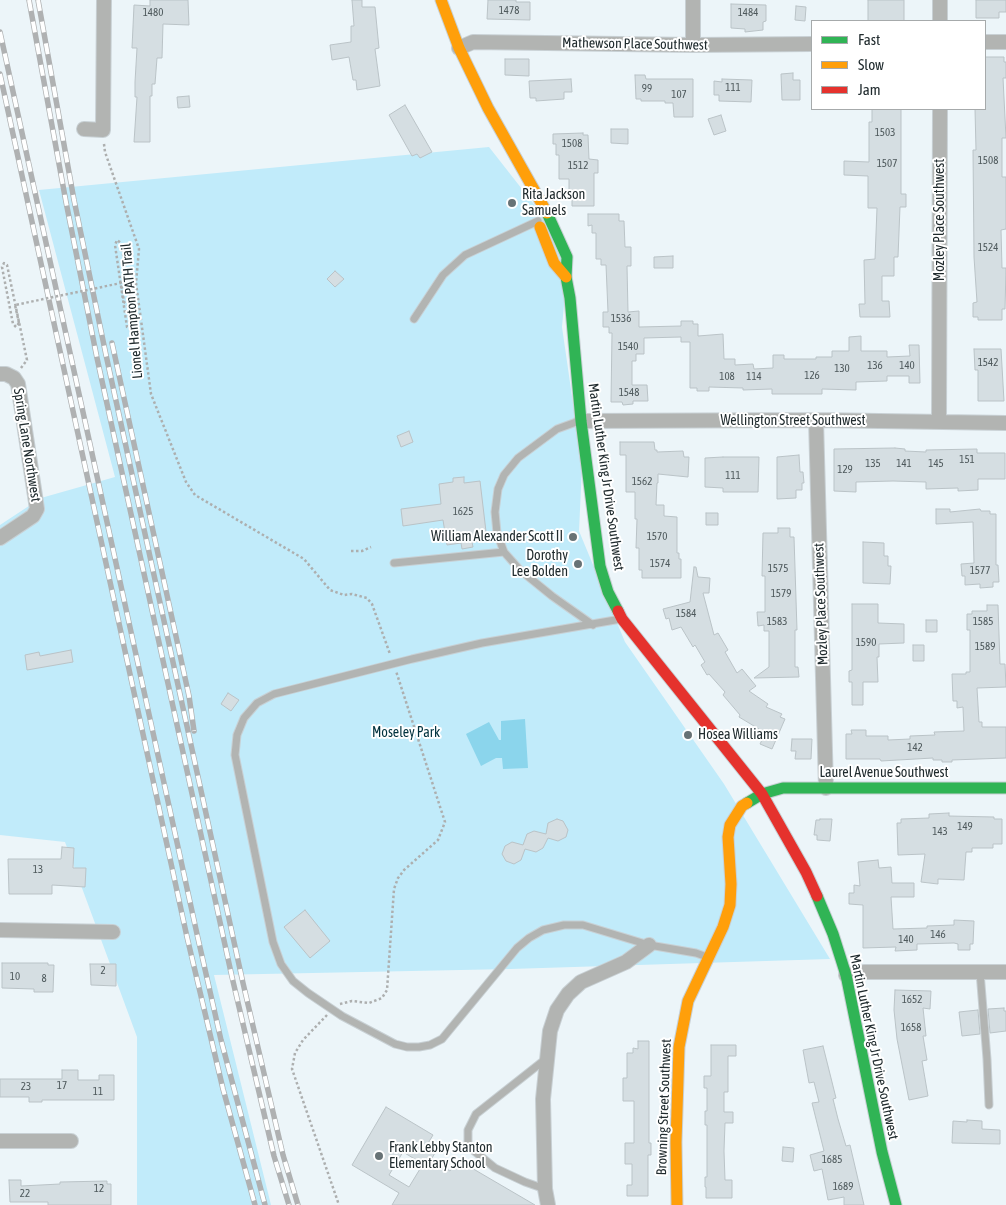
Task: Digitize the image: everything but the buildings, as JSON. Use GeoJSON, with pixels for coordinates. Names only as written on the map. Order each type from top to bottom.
{"type":"FeatureCollection","features":[{"type":"Feature","properties":{"kind":"main road","name":"Martin Luther King Jr Drive Southwest"},"geometry":{"type":"LineString","coordinates":[[441,0],[459,48],[488,108],[548,216],[566,257],[566,277],[570,298],[581,421],[600,566],[608,592],[622,619],[762,794],[806,872],[833,934],[846,975],[882,1152],[896,1205]]}},
{"type":"Feature","properties":{"kind":"main road"},"geometry":{"type":"LineString","coordinates":[[439,27],[456,68],[507,166]]}},
{"type":"Feature","properties":{"kind":"main road","name":"Martin Luther King Jr Drive Southwest"},"geometry":{"type":"LineString","coordinates":[[531,210],[538,221],[554,263],[566,277]]}},
{"type":"Feature","properties":{"kind":"main road","name":"Laurel Avenue Southwest"},"geometry":{"type":"LineString","coordinates":[[762,794],[783,788],[1006,788]]}},
{"type":"Feature","properties":{"kind":"main road","name":"Browning Street Southwest"},"geometry":{"type":"LineString","coordinates":[[677,1205],[678,1047],[688,1001],[723,927],[730,905],[731,884],[728,837],[730,825],[742,806],[762,794]]}},
{"type":"Feature","properties":{"kind":"street"},"geometry":{"type":"LineString","coordinates":[[84,129],[103,130],[104,0]]}},
{"type":"Feature","properties":{"kind":"street"},"geometry":{"type":"LineString","coordinates":[[693,0],[693,45]]}},
{"type":"Feature","properties":{"kind":"street"},"geometry":{"type":"LineString","coordinates":[[940,0],[940,20]]}},
{"type":"Feature","properties":{"kind":"street","name":"Mathewson Place Southwest"},"geometry":{"type":"LineString","coordinates":[[459,48],[472,42],[693,45],[811,44]]}},
{"type":"Feature","properties":{"kind":"street"},"geometry":{"type":"LineString","coordinates":[[986,42],[1006,42]]}},
{"type":"Feature","properties":{"kind":"street","name":"Mozley Place Southwest"},"geometry":{"type":"LineString","coordinates":[[939,422],[940,110]]}},
{"type":"Feature","properties":{"kind":"street","name":"Spring Lane Northwest"},"geometry":{"type":"LineString","coordinates":[[0,374],[6,374],[14,378],[18,384],[37,509],[34,516],[0,538]]}},
{"type":"Feature","properties":{"kind":"street","name":"Mozley Place Southwest"},"geometry":{"type":"LineString","coordinates":[[816,420],[826,788]]}},
{"type":"Feature","properties":{"kind":"street","name":"Wellington Street Southwest"},"geometry":{"type":"LineString","coordinates":[[581,421],[816,420],[1006,423]]}},
{"type":"Feature","properties":{"kind":"street"},"geometry":{"type":"LineString","coordinates":[[0,930],[113,932]]}},
{"type":"Feature","properties":{"kind":"street"},"geometry":{"type":"LineString","coordinates":[[548,1205],[545,1188],[543,1099],[552,1024],[557,1010],[568,994],[581,982],[626,962],[649,945]]}},
{"type":"Feature","properties":{"kind":"street"},"geometry":{"type":"LineString","coordinates":[[846,975],[865,972],[1006,972]]}},
{"type":"Feature","properties":{"kind":"street"},"geometry":{"type":"LineString","coordinates":[[0,1141],[71,1141]]}},
{"type":"Feature","properties":{"kind":"lane"},"geometry":{"type":"LineString","coordinates":[[414,319],[443,275],[465,255],[538,221]]}},
{"type":"Feature","properties":{"kind":"lane"},"geometry":{"type":"LineString","coordinates":[[581,421],[557,429],[518,458],[504,475],[498,489],[495,512],[497,533],[504,552],[520,570],[552,596],[593,625]]}},
{"type":"Feature","properties":{"kind":"lane"},"geometry":{"type":"LineString","coordinates":[[394,563],[504,552]]}},
{"type":"Feature","properties":{"kind":"lane"},"geometry":{"type":"LineString","coordinates":[[622,619],[482,644],[412,659],[274,694],[257,703],[244,718],[237,734],[235,755],[273,942],[281,964],[293,981],[308,993],[342,1016],[395,1044],[413,1047],[430,1045],[442,1038],[517,948],[543,930],[564,925],[583,925],[649,945],[696,953],[707,958]]}},
{"type":"Feature","properties":{"kind":"lane"},"geometry":{"type":"LineString","coordinates":[[980,972],[989,1105]]}},
{"type":"Feature","properties":{"kind":"lane"},"geometry":{"type":"LineString","coordinates":[[545,1188],[525,1182],[495,1168],[468,1146],[468,1130],[476,1114],[547,1058]]}},
{"type":"Feature","properties":{"kind":"path","name":"Lionel Hampton PATH Trail"},"geometry":{"type":"LineString","coordinates":[[103,130],[105,152],[139,249],[136,283],[151,394],[186,482],[195,495],[304,559],[330,590],[344,595],[352,594],[367,598],[372,604],[388,648]]}},
{"type":"Feature","properties":{"kind":"path"},"geometry":{"type":"LineString","coordinates":[[14,378],[27,360],[16,308],[14,299],[12,291],[7,265],[4,263],[2,267],[13,324],[16,328],[19,323],[15,305],[25,303],[54,297],[111,285],[120,283],[124,302],[128,305],[130,300],[121,243],[117,240],[115,245],[119,274],[120,284],[127,327],[135,332],[142,333]]}},
{"type":"Feature","properties":{"kind":"path"},"geometry":{"type":"LineString","coordinates":[[351,551],[362,551],[371,547]]}},
{"type":"Feature","properties":{"kind":"path"},"geometry":{"type":"LineString","coordinates":[[342,1002],[369,1003],[382,998],[387,990],[392,902],[396,884],[404,870],[438,840],[446,822],[398,678]]}},
{"type":"Feature","properties":{"kind":"path"},"geometry":{"type":"LineString","coordinates":[[320,1021],[303,1040],[295,1053],[292,1069],[339,1205]]}},
{"type":"Feature","properties":{"kind":"green space","name":"Moseley Park"},"geometry":{"type":"Polygon","coordinates":[[[489,147],[569,249],[562,327],[582,466],[579,531],[625,642],[724,784],[830,959],[510,969],[214,975],[271,1205],[137,1205],[137,1037],[65,842],[0,835],[0,525],[41,498],[115,477],[39,190],[489,147]]]}},
{"type":"Feature","properties":{"kind":"shaded area"},"geometry":{"type":"Polygon","coordinates":[[[525,719],[528,768],[503,769],[502,758],[496,758],[481,766],[466,734],[489,722],[499,740],[501,740],[501,721],[525,719]]]}},
{"type":"Feature","properties":{"kind":"railway"},"geometry":{"type":"LineString","coordinates":[[29,0],[97,358],[232,977],[274,1156],[289,1205]]}},
{"type":"Feature","properties":{"kind":"railway"},"geometry":{"type":"LineString","coordinates":[[38,0],[74,200],[106,355],[243,983],[283,1155],[298,1205]]}},
{"type":"Feature","properties":{"kind":"railway"},"geometry":{"type":"LineString","coordinates":[[0,32],[197,934],[221,1040],[265,1205]]}},
{"type":"Feature","properties":{"kind":"railway"},"geometry":{"type":"LineString","coordinates":[[0,74],[187,937],[223,1089],[255,1205]]}},
{"type":"Feature","properties":{"kind":"railway"},"geometry":{"type":"LineString","coordinates":[[112,343],[189,696],[194,731]]}},
{"type":"Feature","properties":{"kind":"traffic: fast"},"geometry":{"type":"LineString","coordinates":[[547,213],[567,257],[566,277],[570,298],[581,421],[600,566],[608,592],[618,611]]}},
{"type":"Feature","properties":{"kind":"traffic: fast"},"geometry":{"type":"LineString","coordinates":[[747,803],[762,794],[783,788],[1006,788]]}},
{"type":"Feature","properties":{"kind":"traffic: fast"},"geometry":{"type":"LineString","coordinates":[[817,896],[833,934],[846,975],[882,1152],[896,1205]]}},
{"type":"Feature","properties":{"kind":"traffic: slow"},"geometry":{"type":"LineString","coordinates":[[441,0],[459,48],[488,108],[547,213]]}},
{"type":"Feature","properties":{"kind":"traffic: slow"},"geometry":{"type":"LineString","coordinates":[[540,227],[554,263],[566,277]]}},
{"type":"Feature","properties":{"kind":"traffic: slow"},"geometry":{"type":"LineString","coordinates":[[677,1205],[676,1142],[679,1047],[688,1001],[723,927],[730,905],[731,884],[728,837],[730,825],[742,806],[747,803]]}},
{"type":"Feature","properties":{"kind":"traffic: jam"},"geometry":{"type":"LineString","coordinates":[[618,611],[622,619],[762,794],[806,872],[817,896]]}},
{"type":"Feature","properties":{"kind":"place","name":"Rita Jackson Samuels"},"geometry":{"type":"Point","coordinates":[512,203]}},
{"type":"Feature","properties":{"kind":"place","name":"William Alexander Scott II"},"geometry":{"type":"Point","coordinates":[573,537]}},
{"type":"Feature","properties":{"kind":"place","name":"Dorothy Lee Bolden"},"geometry":{"type":"Point","coordinates":[578,564]}},
{"type":"Feature","properties":{"kind":"place","name":"Hosea Williams"},"geometry":{"type":"Point","coordinates":[688,735]}},
{"type":"Feature","properties":{"kind":"place","name":"Frank Lebby Stanton Elementary School"},"geometry":{"type":"Point","coordinates":[379,1156]}}]}
